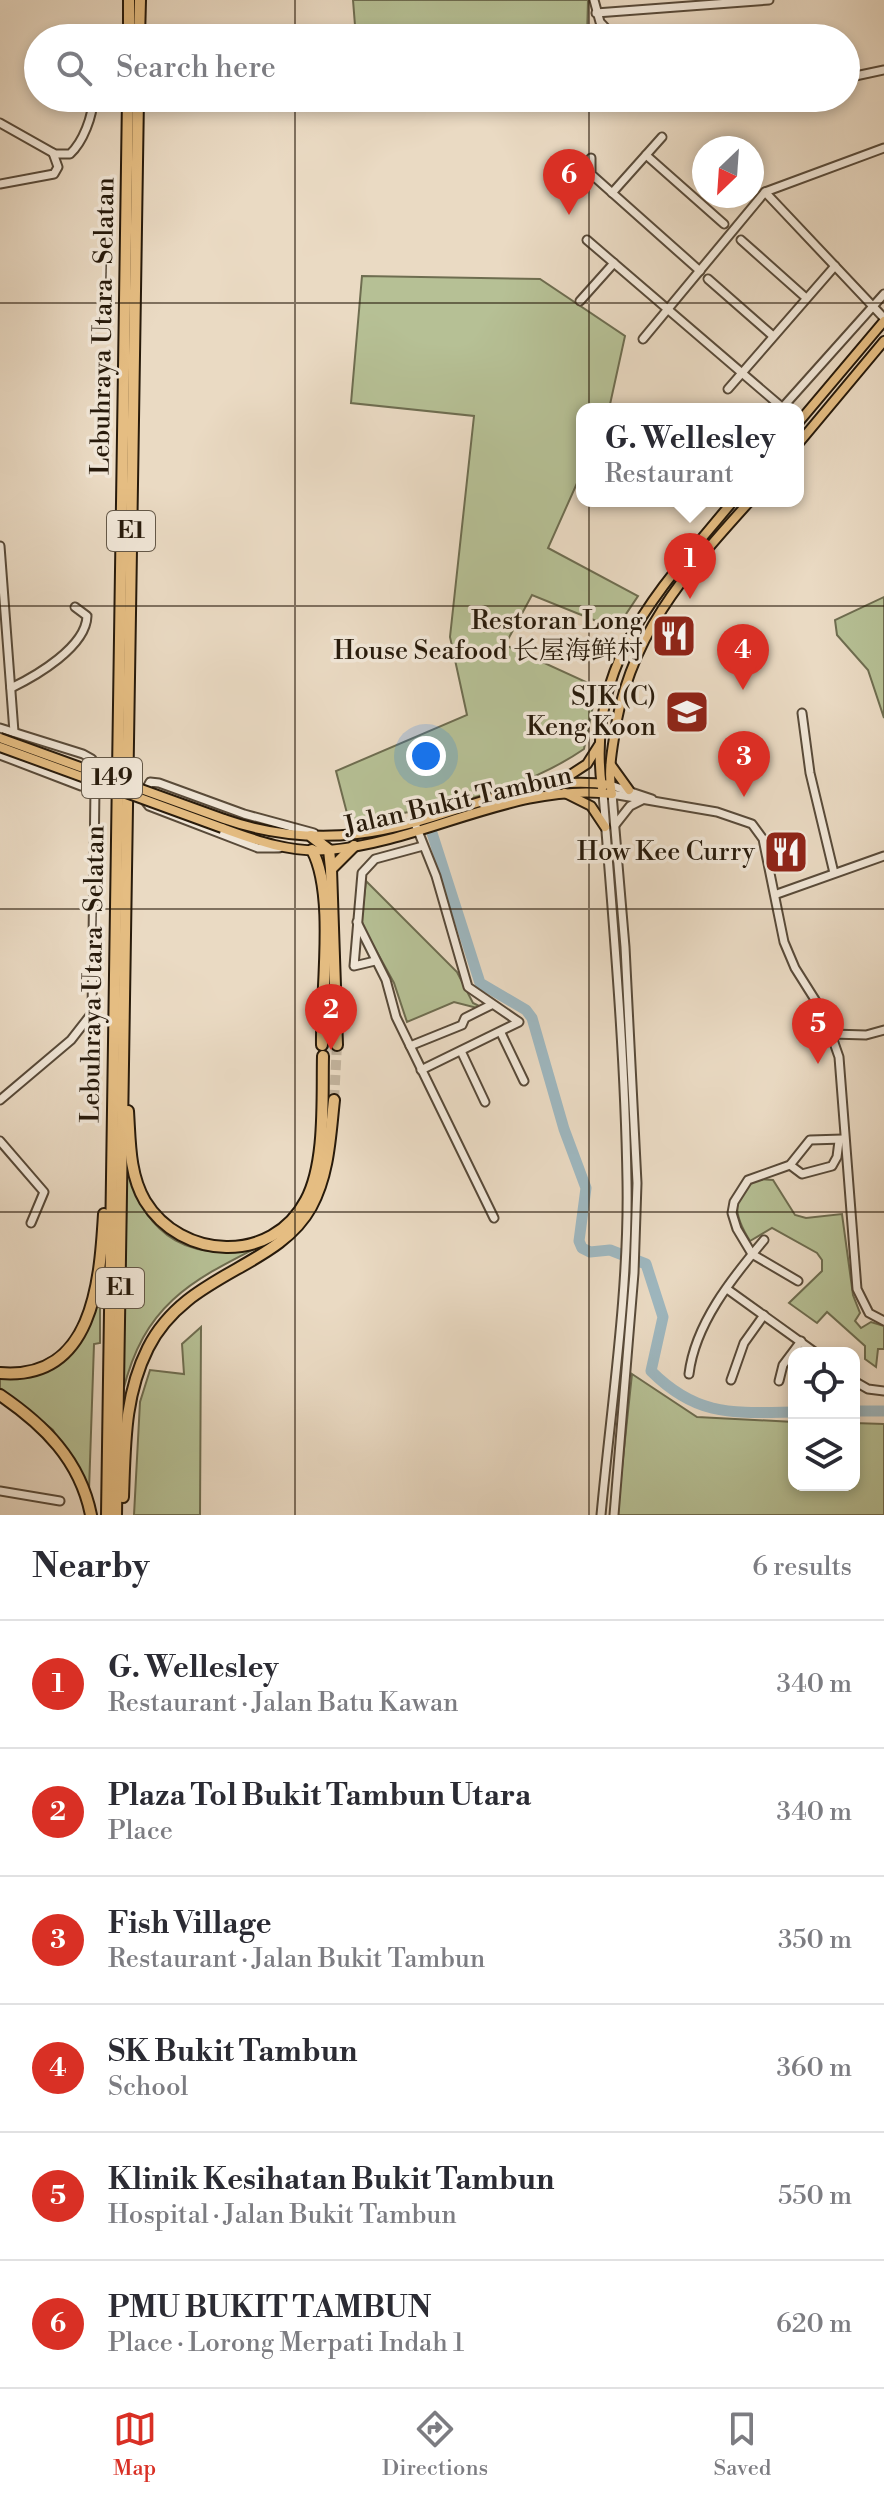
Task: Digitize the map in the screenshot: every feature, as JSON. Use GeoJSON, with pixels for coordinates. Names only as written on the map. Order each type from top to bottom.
{"type":"FeatureCollection","features":[{"type":"Feature","properties":{"kind":"highway"},"geometry":{"type":"LineString","coordinates":[[129,0],[129,24]]}},
{"type":"Feature","properties":{"kind":"highway"},"geometry":{"type":"LineString","coordinates":[[139,24],[140,0]]}},
{"type":"Feature","properties":{"kind":"highway","name":"Lebuhraya Utara–Selatan"},"geometry":{"type":"LineString","coordinates":[[107,1515],[128,112]]}},
{"type":"Feature","properties":{"kind":"highway","name":"Lebuhraya Utara–Selatan"},"geometry":{"type":"LineString","coordinates":[[116,1515],[138,112]]}},
{"type":"Feature","properties":{"kind":"highway"},"geometry":{"type":"LineString","coordinates":[[317,836],[329,850],[331,869],[337,1045]]}},
{"type":"Feature","properties":{"kind":"highway"},"geometry":{"type":"LineString","coordinates":[[331,869],[354,846]]}},
{"type":"Feature","properties":{"kind":"highway"},"geometry":{"type":"LineString","coordinates":[[123,1062],[131,1151],[143,1196],[157,1216],[180,1235],[202,1245],[229,1248],[254,1244],[278,1232],[308,1198],[318,1160],[324,898],[322,873],[312,850]]}},
{"type":"Feature","properties":{"kind":"highway"},"geometry":{"type":"LineString","coordinates":[[122,1515],[130,1391],[149,1346],[193,1293],[267,1250],[306,1216],[323,1177],[334,1100]]}},
{"type":"Feature","properties":{"kind":"highway"},"geometry":{"type":"LineString","coordinates":[[0,1373],[30,1372],[43,1367],[67,1350],[81,1332],[98,1287],[112,1170]]}},
{"type":"Feature","properties":{"kind":"highway"},"geometry":{"type":"LineString","coordinates":[[0,1395],[42,1427],[64,1452],[84,1491],[91,1515]]}},
{"type":"Feature","properties":{"kind":"main road"},"geometry":{"type":"LineString","coordinates":[[804,415],[884,320]]}},
{"type":"Feature","properties":{"kind":"main road"},"geometry":{"type":"LineString","coordinates":[[804,437],[884,341]]}},
{"type":"Feature","properties":{"kind":"main road"},"geometry":{"type":"LineString","coordinates":[[607,789],[600,742],[607,689],[633,626],[728,507]]}},
{"type":"Feature","properties":{"kind":"main road"},"geometry":{"type":"LineString","coordinates":[[607,789],[624,683],[645,635],[663,606],[745,507]]}},
{"type":"Feature","properties":{"kind":"main road","name":"Jalan Bukit Tambun"},"geometry":{"type":"LineString","coordinates":[[0,738],[223,823],[264,844],[312,850],[354,846],[563,792],[607,789]]}},
{"type":"Feature","properties":{"kind":"main road"},"geometry":{"type":"LineString","coordinates":[[556,783],[587,764],[600,742]]}},
{"type":"Feature","properties":{"kind":"main road","name":"Jalan Bukit Tambun"},"geometry":{"type":"LineString","coordinates":[[0,747],[223,823],[267,832],[317,836],[359,834],[556,783],[607,789]]}},
{"type":"Feature","properties":{"kind":"main road"},"geometry":{"type":"LineString","coordinates":[[611,764],[629,790]]}},
{"type":"Feature","properties":{"kind":"main road"},"geometry":{"type":"LineString","coordinates":[[563,792],[591,806],[610,827]]}},
{"type":"Feature","properties":{"kind":"street"},"geometry":{"type":"LineString","coordinates":[[594,0],[596,13],[604,24]]}},
{"type":"Feature","properties":{"kind":"street"},"geometry":{"type":"LineString","coordinates":[[596,13],[769,0]]}},
{"type":"Feature","properties":{"kind":"street"},"geometry":{"type":"LineString","coordinates":[[860,75],[884,70]]}},
{"type":"Feature","properties":{"kind":"street"},"geometry":{"type":"LineString","coordinates":[[0,123],[53,153],[70,154],[80,145],[92,112]]}},
{"type":"Feature","properties":{"kind":"street"},"geometry":{"type":"LineString","coordinates":[[612,193],[662,137]]}},
{"type":"Feature","properties":{"kind":"street"},"geometry":{"type":"LineString","coordinates":[[643,339],[765,192],[884,148]]}},
{"type":"Feature","properties":{"kind":"street"},"geometry":{"type":"LineString","coordinates":[[0,184],[54,174],[58,167],[53,153]]}},
{"type":"Feature","properties":{"kind":"street"},"geometry":{"type":"LineString","coordinates":[[646,155],[724,224]]}},
{"type":"Feature","properties":{"kind":"street"},"geometry":{"type":"LineString","coordinates":[[591,158],[591,174],[700,271]]}},
{"type":"Feature","properties":{"kind":"street"},"geometry":{"type":"LineString","coordinates":[[765,192],[884,320]]}},
{"type":"Feature","properties":{"kind":"street"},"geometry":{"type":"LineString","coordinates":[[587,240],[777,403]]}},
{"type":"Feature","properties":{"kind":"street"},"geometry":{"type":"LineString","coordinates":[[741,240],[805,297]]}},
{"type":"Feature","properties":{"kind":"street"},"geometry":{"type":"LineString","coordinates":[[580,301],[614,263]]}},
{"type":"Feature","properties":{"kind":"street"},"geometry":{"type":"LineString","coordinates":[[728,389],[835,266]]}},
{"type":"Feature","properties":{"kind":"street"},"geometry":{"type":"LineString","coordinates":[[708,279],[773,336]]}},
{"type":"Feature","properties":{"kind":"street"},"geometry":{"type":"LineString","coordinates":[[787,403],[884,294]]}},
{"type":"Feature","properties":{"kind":"street"},"geometry":{"type":"LineString","coordinates":[[0,549],[14,732]]}},
{"type":"Feature","properties":{"kind":"street"},"geometry":{"type":"LineString","coordinates":[[11,688],[53,664],[84,631],[87,616],[75,607]]}},
{"type":"Feature","properties":{"kind":"street"},"geometry":{"type":"LineString","coordinates":[[802,713],[810,773],[834,873]]}},
{"type":"Feature","properties":{"kind":"street"},"geometry":{"type":"LineString","coordinates":[[0,728],[92,759],[96,764],[92,1013],[71,1040],[0,1100]]}},
{"type":"Feature","properties":{"kind":"street"},"geometry":{"type":"LineString","coordinates":[[0,755],[95,788]]}},
{"type":"Feature","properties":{"kind":"street"},"geometry":{"type":"LineString","coordinates":[[289,848],[258,848],[149,806],[142,797],[144,789],[150,782],[159,783],[317,836]]}},
{"type":"Feature","properties":{"kind":"street"},"geometry":{"type":"LineString","coordinates":[[607,789],[625,947],[637,1183],[634,1273],[614,1515]]}},
{"type":"Feature","properties":{"kind":"street","name":"Jalan Bukit Tambun"},"geometry":{"type":"LineString","coordinates":[[607,789],[629,790],[653,800]]}},
{"type":"Feature","properties":{"kind":"street","name":"Jalan Bukit Tambun"},"geometry":{"type":"LineString","coordinates":[[607,789],[642,800],[717,812],[752,824],[763,839],[789,955],[832,1034],[842,1078],[841,1139],[859,1296],[869,1313],[884,1321]]}},
{"type":"Feature","properties":{"kind":"street"},"geometry":{"type":"LineString","coordinates":[[601,1515],[623,1270],[627,1181],[610,827],[630,806],[642,800]]}},
{"type":"Feature","properties":{"kind":"street"},"geometry":{"type":"LineString","coordinates":[[417,819],[468,987],[519,1022],[421,1070]]}},
{"type":"Feature","properties":{"kind":"street"},"geometry":{"type":"LineString","coordinates":[[375,961],[354,966],[359,882],[369,864],[423,846]]}},
{"type":"Feature","properties":{"kind":"street"},"geometry":{"type":"LineString","coordinates":[[777,894],[884,856]]}},
{"type":"Feature","properties":{"kind":"street"},"geometry":{"type":"LineString","coordinates":[[357,922],[386,980],[396,1017],[494,1218]]}},
{"type":"Feature","properties":{"kind":"street"},"geometry":{"type":"LineString","coordinates":[[410,1046],[462,1025],[465,1018],[491,1005]]}},
{"type":"Feature","properties":{"kind":"street"},"geometry":{"type":"LineString","coordinates":[[832,1034],[866,1035],[884,1030]]}},
{"type":"Feature","properties":{"kind":"street"},"geometry":{"type":"LineString","coordinates":[[501,1033],[524,1081]]}},
{"type":"Feature","properties":{"kind":"street"},"geometry":{"type":"LineString","coordinates":[[461,1051],[485,1102]]}},
{"type":"Feature","properties":{"kind":"street"},"geometry":{"type":"LineString","coordinates":[[790,1165],[802,1174],[832,1166],[841,1139],[810,1140],[790,1165],[754,1176],[734,1202],[732,1213],[737,1229],[752,1254],[798,1281]]}},
{"type":"Feature","properties":{"kind":"street"},"geometry":{"type":"LineString","coordinates":[[0,1141],[44,1192],[31,1223]]}},
{"type":"Feature","properties":{"kind":"street"},"geometry":{"type":"LineString","coordinates":[[689,1374],[696,1343],[727,1289],[764,1240]]}},
{"type":"Feature","properties":{"kind":"street"},"geometry":{"type":"LineString","coordinates":[[727,1289],[808,1347]]}},
{"type":"Feature","properties":{"kind":"street"},"geometry":{"type":"LineString","coordinates":[[731,1380],[741,1350],[764,1315]]}},
{"type":"Feature","properties":{"kind":"street"},"geometry":{"type":"LineString","coordinates":[[779,1381],[783,1365],[801,1341]]}},
{"type":"Feature","properties":{"kind":"street"},"geometry":{"type":"LineString","coordinates":[[860,1384],[884,1391]]}},
{"type":"Feature","properties":{"kind":"street"},"geometry":{"type":"LineString","coordinates":[[603,1489],[618,1489]]}},
{"type":"Feature","properties":{"kind":"street"},"geometry":{"type":"LineString","coordinates":[[0,1491],[60,1501]]}},
{"type":"Feature","properties":{"kind":"green space"},"geometry":{"type":"Polygon","coordinates":[[[353,0],[588,0],[587,24],[355,24],[353,0]]]}},
{"type":"Feature","properties":{"kind":"green space"},"geometry":{"type":"Polygon","coordinates":[[[362,276],[540,279],[625,336],[610,403],[576,403],[576,485],[548,548],[638,596],[616,629],[532,595],[505,645],[597,687],[584,749],[558,765],[501,789],[440,806],[349,821],[336,771],[467,715],[450,637],[474,416],[351,403],[362,276]]]}},
{"type":"Feature","properties":{"kind":"green space"},"geometry":{"type":"Polygon","coordinates":[[[884,597],[884,718],[868,670],[837,635],[835,620],[884,597]]]}},
{"type":"Feature","properties":{"kind":"green space"},"geometry":{"type":"Polygon","coordinates":[[[366,881],[457,972],[473,1003],[489,1011],[454,1002],[407,1022],[394,983],[361,923],[366,881]]]}},
{"type":"Feature","properties":{"kind":"green space"},"geometry":{"type":"Polygon","coordinates":[[[127,1169],[146,1213],[175,1240],[194,1248],[214,1251],[262,1245],[212,1271],[173,1300],[143,1338],[123,1391],[127,1169]]]}},
{"type":"Feature","properties":{"kind":"green space"},"geometry":{"type":"Polygon","coordinates":[[[758,1179],[773,1180],[795,1215],[806,1218],[842,1214],[853,1295],[860,1313],[855,1321],[861,1328],[871,1322],[884,1326],[884,1349],[878,1349],[876,1367],[865,1359],[865,1346],[827,1312],[817,1323],[789,1303],[822,1271],[822,1260],[817,1253],[772,1228],[750,1241],[737,1207],[742,1192],[758,1179]]]}},
{"type":"Feature","properties":{"kind":"green space"},"geometry":{"type":"Polygon","coordinates":[[[100,1296],[100,1343],[94,1344],[89,1491],[53,1430],[0,1388],[0,1376],[54,1361],[75,1346],[92,1318],[100,1296]]]}},
{"type":"Feature","properties":{"kind":"green space"},"geometry":{"type":"Polygon","coordinates":[[[201,1327],[200,1515],[134,1515],[140,1402],[150,1370],[184,1374],[182,1344],[201,1327]]]}},
{"type":"Feature","properties":{"kind":"green space"},"geometry":{"type":"Polygon","coordinates":[[[632,1374],[697,1417],[788,1422],[788,1491],[860,1491],[860,1423],[884,1424],[884,1515],[617,1515],[632,1374]]]}},
{"type":"Feature","properties":{"kind":"waterway"},"geometry":{"type":"LineString","coordinates":[[424,808],[480,983],[526,1010],[532,1018],[564,1129],[586,1188],[579,1241],[582,1248],[590,1252],[610,1250],[646,1264],[663,1317],[651,1371],[684,1397],[700,1404],[734,1412],[788,1412]]}},
{"type":"Feature","properties":{"kind":"waterway"},"geometry":{"type":"LineString","coordinates":[[860,1411],[884,1411]]}},
{"type":"Feature","properties":{"kind":"tunnel"},"geometry":{"type":"LineString","coordinates":[[334,1100],[337,1045]]}},
{"type":"Feature","properties":{"kind":"place","name":"PMU BUKIT TAMBUN"},"geometry":{"type":"Point","coordinates":[569,215]}},
{"type":"Feature","properties":{"kind":"place","name":"G. Wellesley"},"geometry":{"type":"Point","coordinates":[690,599]}},
{"type":"Feature","properties":{"kind":"place","name":"Restoran Long House Seafood 长屋海鲜村"},"geometry":{"type":"Point","coordinates":[674,636]}},
{"type":"Feature","properties":{"kind":"place","name":"SK Bukit Tambun"},"geometry":{"type":"Point","coordinates":[743,690]}},
{"type":"Feature","properties":{"kind":"place","name":"SJK (C) Keng Koon"},"geometry":{"type":"Point","coordinates":[687,712]}},
{"type":"Feature","properties":{"kind":"place","name":"Fish Village"},"geometry":{"type":"Point","coordinates":[744,797]}},
{"type":"Feature","properties":{"kind":"place","name":"How Kee Curry"},"geometry":{"type":"Point","coordinates":[786,852]}},
{"type":"Feature","properties":{"kind":"place","name":"Plaza Tol Bukit Tambun Utara"},"geometry":{"type":"Point","coordinates":[331,1050]}},
{"type":"Feature","properties":{"kind":"place","name":"Klinik Kesihatan Bukit Tambun"},"geometry":{"type":"Point","coordinates":[818,1064]}}]}
